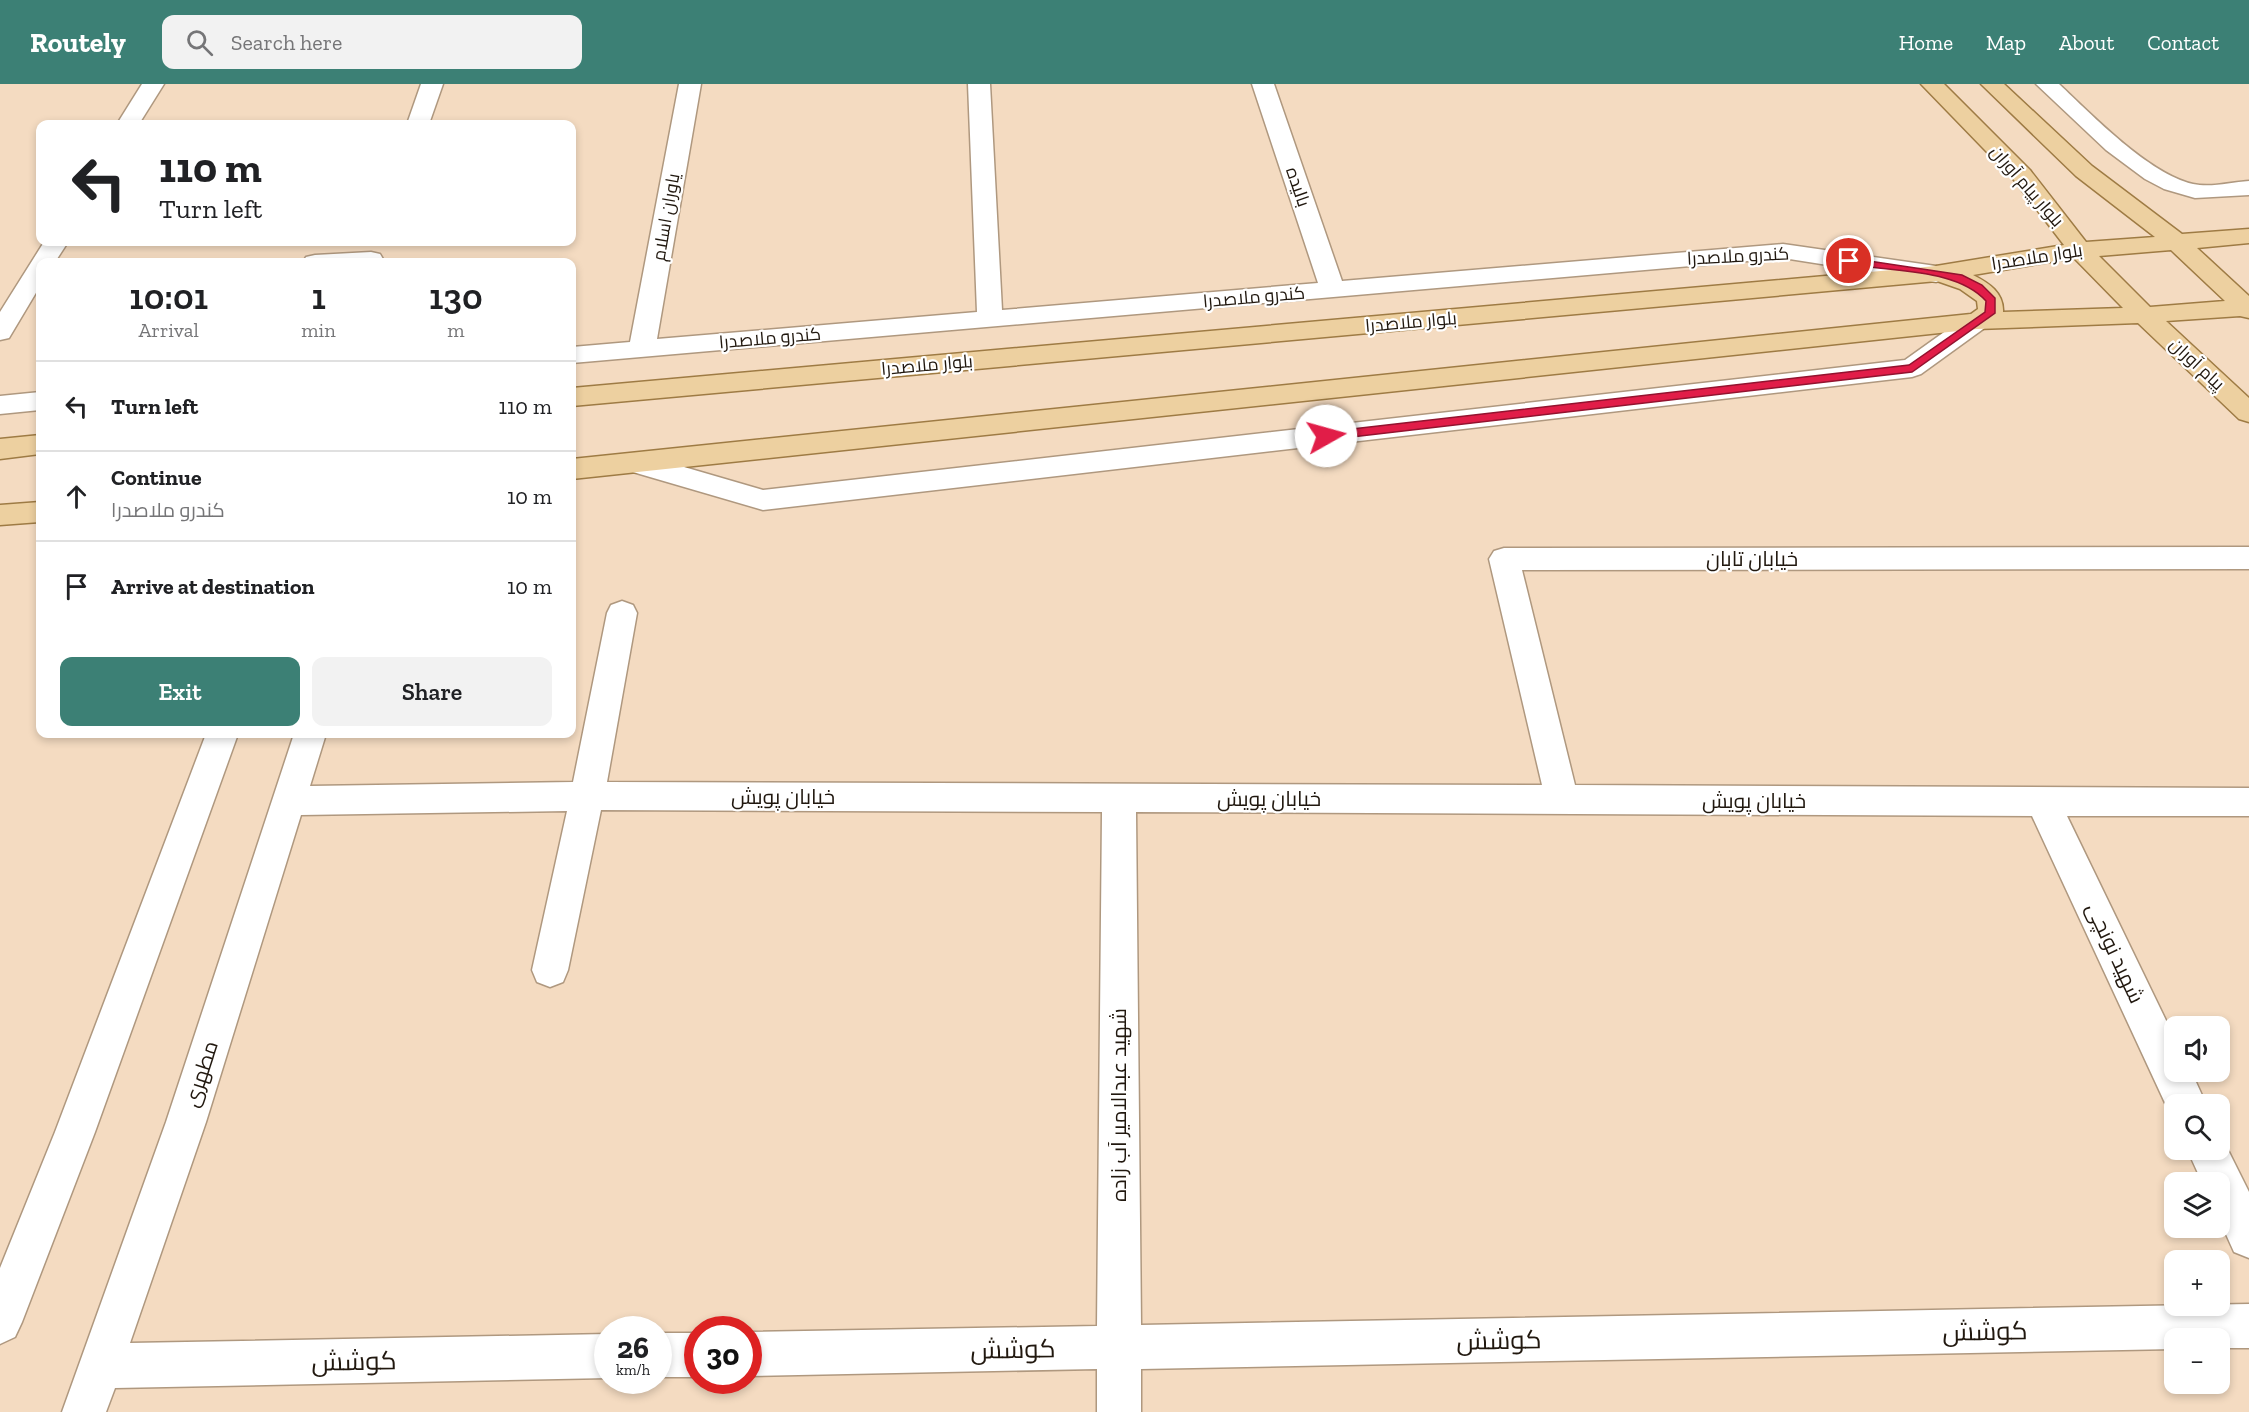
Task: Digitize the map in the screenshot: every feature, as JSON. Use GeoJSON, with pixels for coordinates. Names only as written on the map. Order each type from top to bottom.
{"type":"FeatureCollection","features":[{"type":"Feature","properties":{"kind":"main road","name":"بلوار پیام آوران"},"geometry":{"type":"LineString","coordinates":[[1932,84],[2022,175],[2080,250],[2144,315]]}},
{"type":"Feature","properties":{"kind":"main road"},"geometry":{"type":"LineString","coordinates":[[1992,84],[2084,171],[2176,241],[2248,308]]}},
{"type":"Feature","properties":{"kind":"main road"},"geometry":{"type":"LineString","coordinates":[[2022,175],[2059,184],[2079,182],[2084,171]]}},
{"type":"Feature","properties":{"kind":"main road","name":"بلوار ملاصدرا"},"geometry":{"type":"LineString","coordinates":[[576,397],[1936,274],[2080,250],[2249,236]]}},
{"type":"Feature","properties":{"kind":"main road"},"geometry":{"type":"LineString","coordinates":[[1936,274],[1958,278],[1979,287],[1991,301],[1990,313],[1977,321]]}},
{"type":"Feature","properties":{"kind":"main road"},"geometry":{"type":"LineString","coordinates":[[576,469],[1977,321],[2144,315],[2248,308]]}},
{"type":"Feature","properties":{"kind":"main road","name":"پیام آوران"},"geometry":{"type":"LineString","coordinates":[[2144,315],[2249,413]]}},
{"type":"Feature","properties":{"kind":"main road"},"geometry":{"type":"LineString","coordinates":[[0,449],[36,445]]}},
{"type":"Feature","properties":{"kind":"main road"},"geometry":{"type":"LineString","coordinates":[[0,515],[36,512]]}},
{"type":"Feature","properties":{"kind":"street"},"geometry":{"type":"LineString","coordinates":[[130,120],[153,84]]}},
{"type":"Feature","properties":{"kind":"street"},"geometry":{"type":"LineString","coordinates":[[419,120],[432,84]]}},
{"type":"Feature","properties":{"kind":"street","name":"یاوران اسلام"},"geometry":{"type":"LineString","coordinates":[[642,349],[690,84]]}},
{"type":"Feature","properties":{"kind":"street"},"geometry":{"type":"LineString","coordinates":[[979,84],[990,319]]}},
{"type":"Feature","properties":{"kind":"street","name":"بالیده"},"geometry":{"type":"LineString","coordinates":[[1263,84],[1333,290]]}},
{"type":"Feature","properties":{"kind":"street"},"geometry":{"type":"LineString","coordinates":[[2047,84],[2101,134],[2162,180],[2190,191],[2249,188]]}},
{"type":"Feature","properties":{"kind":"street","name":"کندرو ملاصدرا"},"geometry":{"type":"LineString","coordinates":[[576,355],[1784,251],[1936,274]]}},
{"type":"Feature","properties":{"kind":"street"},"geometry":{"type":"LineString","coordinates":[[344,258],[373,254]]}},
{"type":"Feature","properties":{"kind":"street"},"geometry":{"type":"LineString","coordinates":[[0,333],[36,277]]}},
{"type":"Feature","properties":{"kind":"street"},"geometry":{"type":"LineString","coordinates":[[636,463],[763,500],[1912,368],[1977,321]]}},
{"type":"Feature","properties":{"kind":"street"},"geometry":{"type":"LineString","coordinates":[[0,405],[36,401]]}},
{"type":"Feature","properties":{"kind":"street","name":"خیابان تابان"},"geometry":{"type":"LineString","coordinates":[[1562,800],[1504,559],[2249,558]]}},
{"type":"Feature","properties":{"kind":"street"},"geometry":{"type":"LineString","coordinates":[[550,970],[587,796],[622,613]]}},
{"type":"Feature","properties":{"kind":"street"},"geometry":{"type":"LineString","coordinates":[[0,1322],[75,1132],[221,738]]}},
{"type":"Feature","properties":{"kind":"street","name":"مطهری"},"geometry":{"type":"LineString","coordinates":[[84,1412],[186,1122],[309,738]]}},
{"type":"Feature","properties":{"kind":"street","name":"خیابان پویش"},"geometry":{"type":"LineString","coordinates":[[288,801],[587,796],[2249,802]]}},
{"type":"Feature","properties":{"kind":"street","name":"شهید عبدالامیر آب زاده"},"geometry":{"type":"LineString","coordinates":[[1119,799],[1119,1412]]}},
{"type":"Feature","properties":{"kind":"street","name":"شهید نونچی"},"geometry":{"type":"LineString","coordinates":[[2043,802],[2181,1094]]}},
{"type":"Feature","properties":{"kind":"street"},"geometry":{"type":"LineString","coordinates":[[2212,1160],[2249,1237]]}},
{"type":"Feature","properties":{"kind":"street","name":"کوشش"},"geometry":{"type":"LineString","coordinates":[[762,1354],[2249,1326]]}},
{"type":"Feature","properties":{"kind":"street","name":"کوشش"},"geometry":{"type":"LineString","coordinates":[[100,1366],[594,1356]]}},
{"type":"Feature","properties":{"kind":"route"},"geometry":{"type":"LineString","coordinates":[[1326,436],[1912,368],[1990,313],[1991,301],[1979,287],[1958,278],[1849,261]]}}]}
